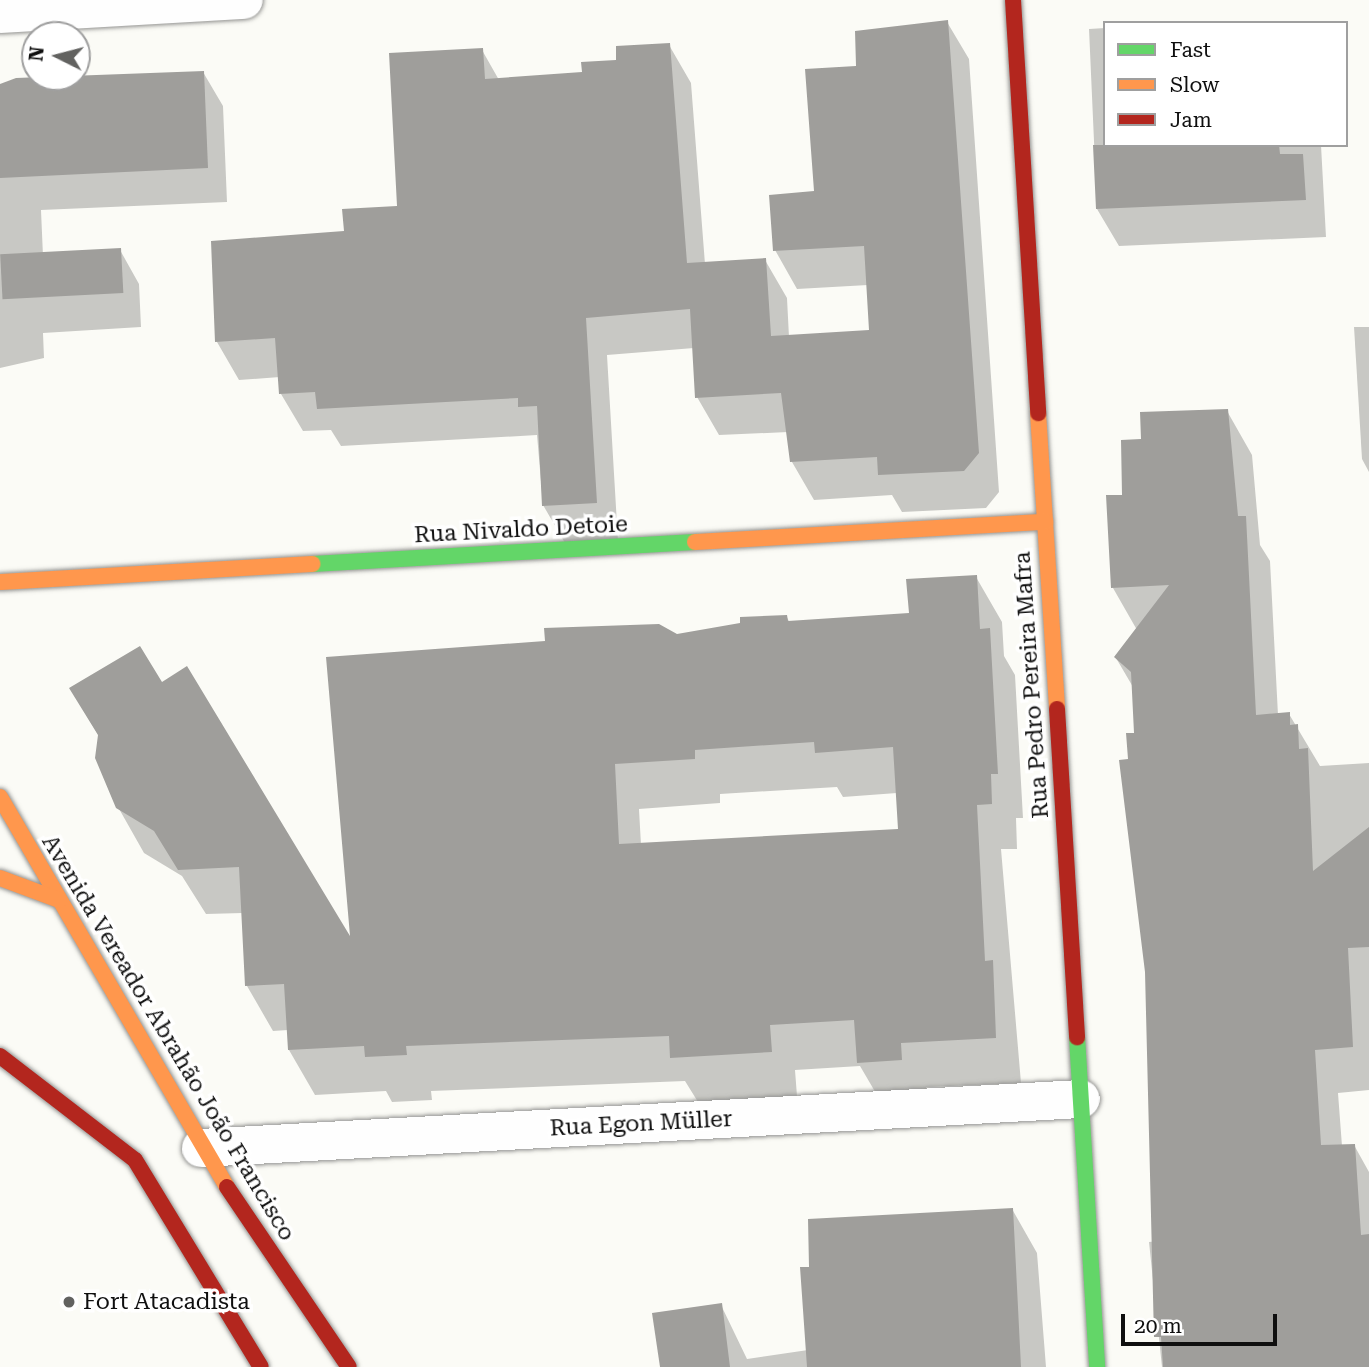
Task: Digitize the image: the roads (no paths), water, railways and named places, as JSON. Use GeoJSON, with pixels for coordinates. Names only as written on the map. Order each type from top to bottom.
{"type":"FeatureCollection","features":[{"type":"Feature","properties":{"kind":"street"},"geometry":{"type":"LineString","coordinates":[[0,14],[244,0]]}},
{"type":"Feature","properties":{"kind":"street","name":"Rua Pedro Pereira Mafra"},"geometry":{"type":"LineString","coordinates":[[1013,0],[1097,1367]]}},
{"type":"Feature","properties":{"kind":"street","name":"Rua Nivaldo Detoie"},"geometry":{"type":"LineString","coordinates":[[0,582],[1045,522]]}},
{"type":"Feature","properties":{"kind":"street","name":"Avenida Vereador Abrahão João Francisco"},"geometry":{"type":"LineString","coordinates":[[0,797],[201,1148],[349,1367]]}},
{"type":"Feature","properties":{"kind":"street"},"geometry":{"type":"LineString","coordinates":[[0,878],[59,900]]}},
{"type":"Feature","properties":{"kind":"street"},"geometry":{"type":"LineString","coordinates":[[0,1056],[135,1160],[261,1367]]}},
{"type":"Feature","properties":{"kind":"street","name":"Rua Egon Müller"},"geometry":{"type":"LineString","coordinates":[[201,1148],[1081,1099]]}},
{"type":"Feature","properties":{"kind":"place","name":"Fort Atacadista"},"geometry":{"type":"Point","coordinates":[69,1302]}}]}
